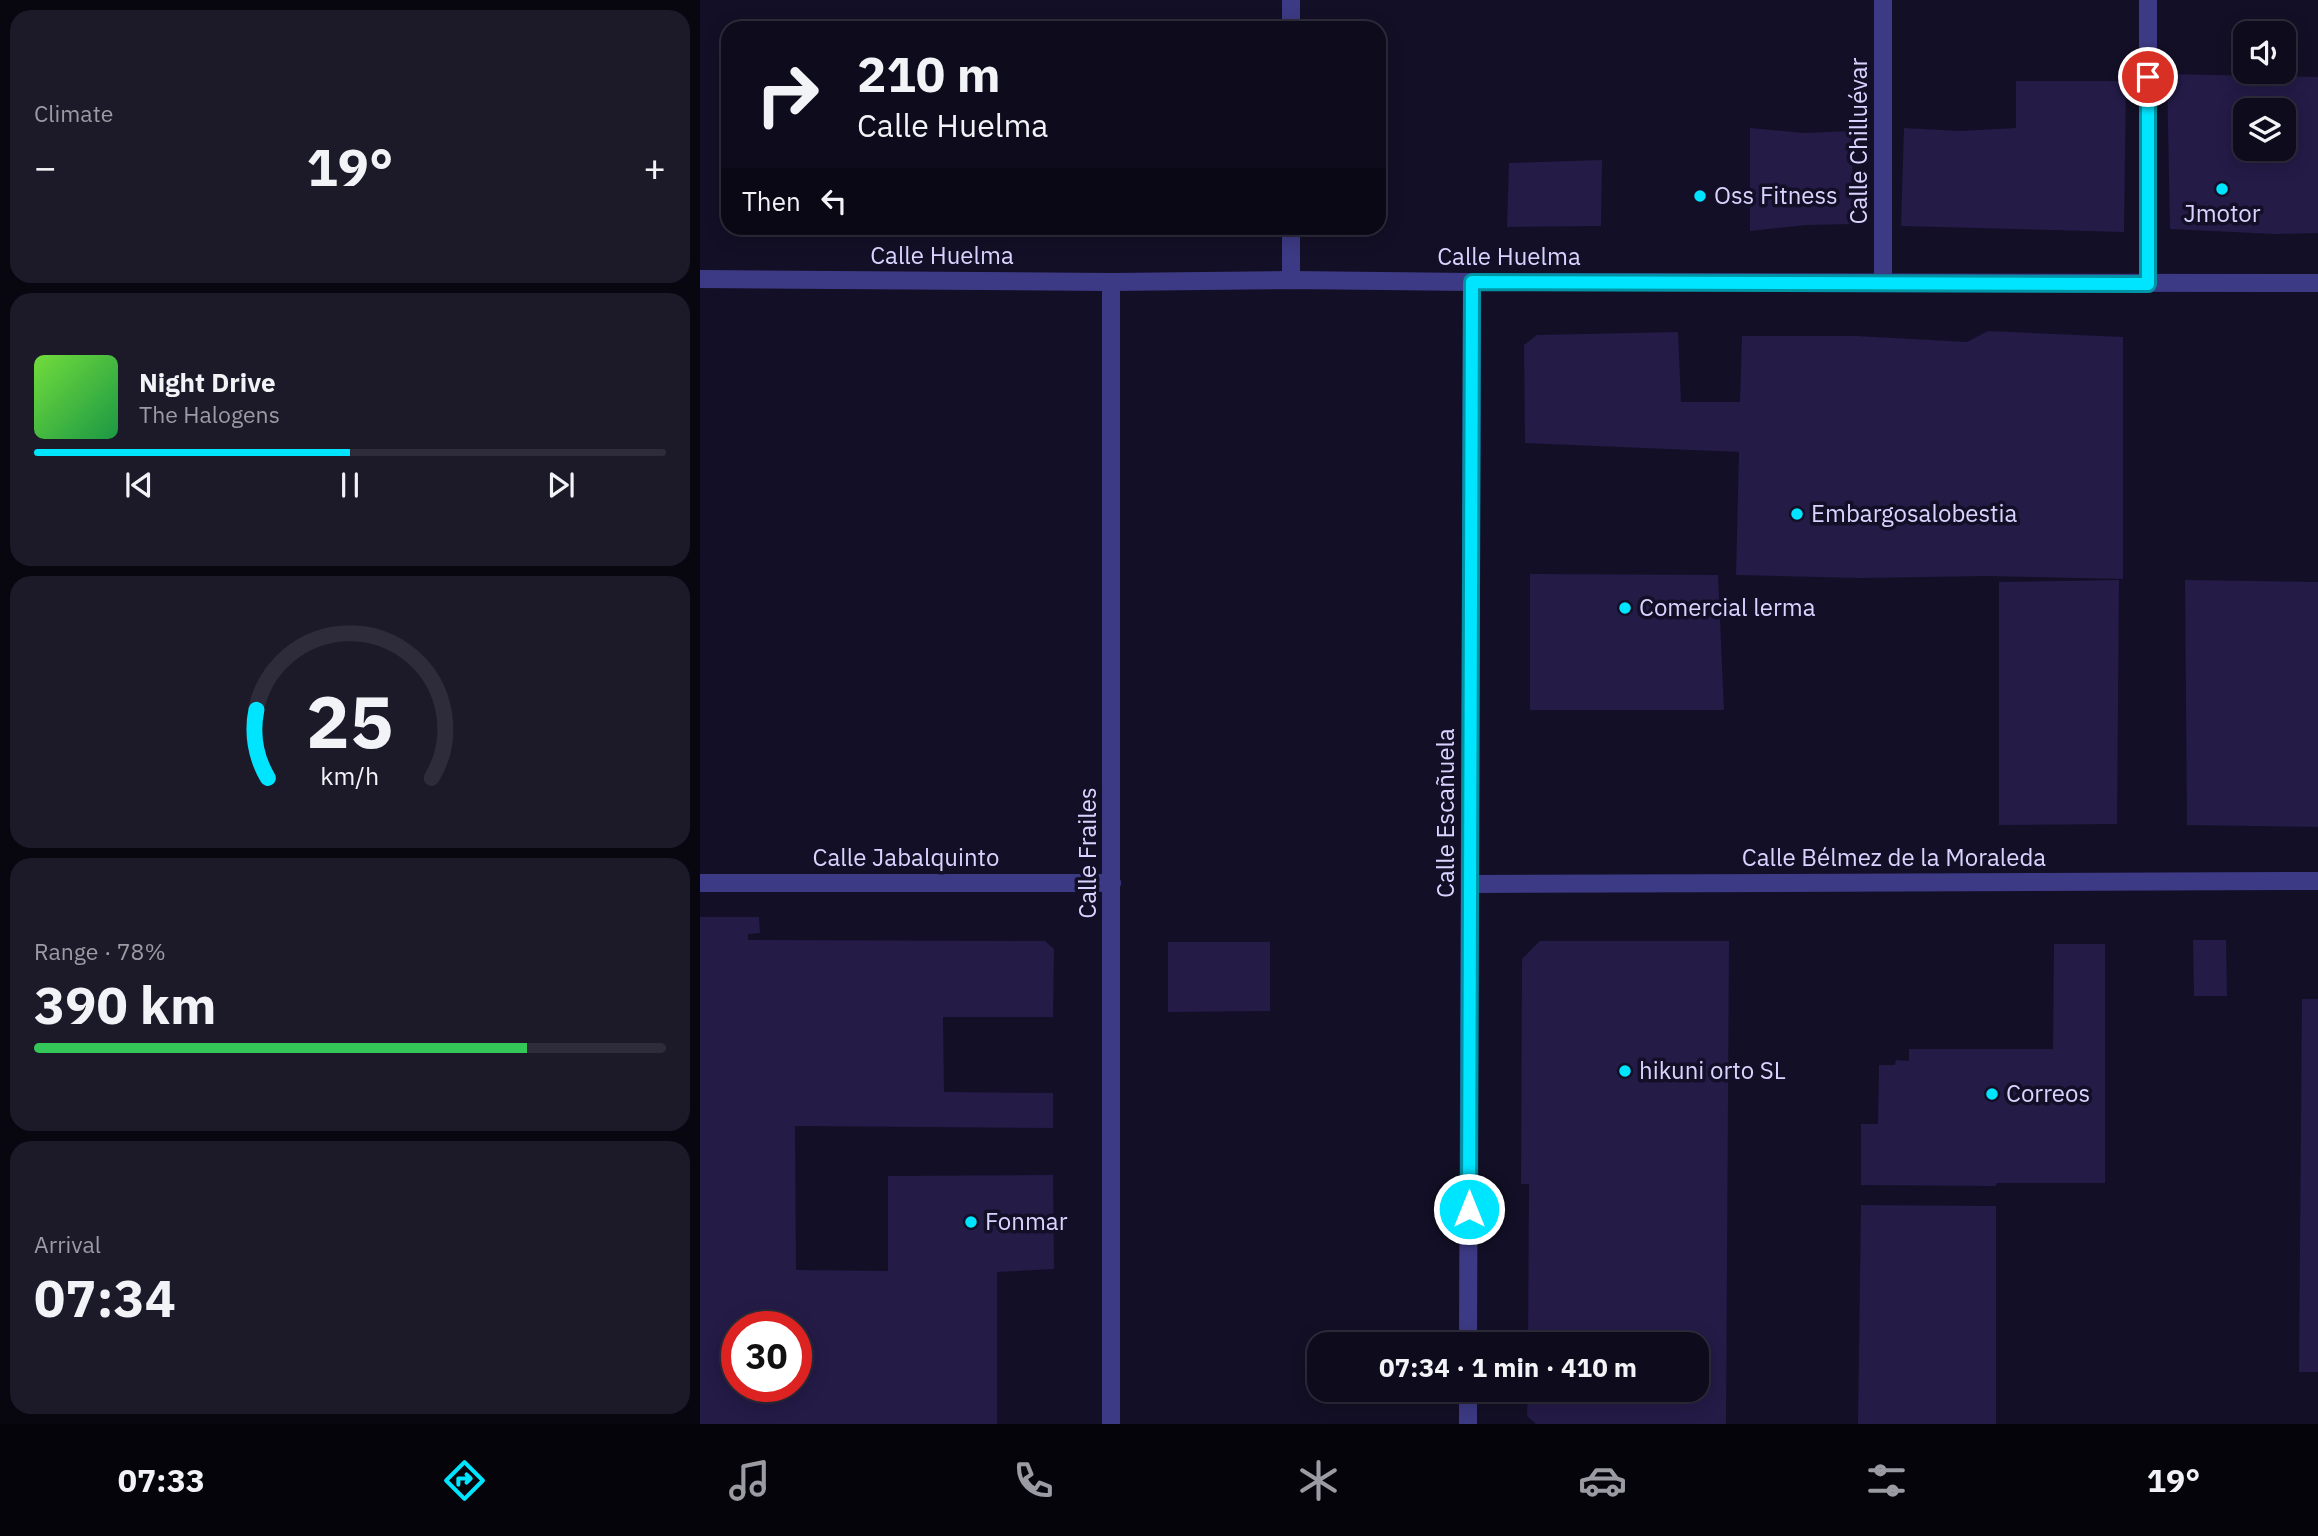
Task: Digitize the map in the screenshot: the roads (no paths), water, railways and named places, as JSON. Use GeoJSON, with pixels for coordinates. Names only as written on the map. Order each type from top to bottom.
{"type":"FeatureCollection","features":[{"type":"Feature","properties":{"kind":"street"},"geometry":{"type":"LineString","coordinates":[[1291,0],[1291,21]]}},
{"type":"Feature","properties":{"kind":"street","name":"Calle Chilluévar"},"geometry":{"type":"LineString","coordinates":[[1883,0],[1884,282]]}},
{"type":"Feature","properties":{"kind":"street"},"geometry":{"type":"LineString","coordinates":[[2148,0],[2148,284]]}},
{"type":"Feature","properties":{"kind":"street"},"geometry":{"type":"LineString","coordinates":[[1291,235],[1291,280]]}},
{"type":"Feature","properties":{"kind":"street","name":"Calle Huelma"},"geometry":{"type":"LineString","coordinates":[[700,279],[2318,283]]}},
{"type":"Feature","properties":{"kind":"street","name":"Calle Frailes"},"geometry":{"type":"LineString","coordinates":[[1111,282],[1111,1424]]}},
{"type":"Feature","properties":{"kind":"street","name":"Calle Escañuela"},"geometry":{"type":"LineString","coordinates":[[1468,1332],[1472,282]]}},
{"type":"Feature","properties":{"kind":"street","name":"Calle Bélmez de la Moraleda"},"geometry":{"type":"LineString","coordinates":[[1470,884],[2318,881]]}},
{"type":"Feature","properties":{"kind":"street","name":"Calle Jabalquinto"},"geometry":{"type":"LineString","coordinates":[[700,883],[1112,883]]}},
{"type":"Feature","properties":{"kind":"street"},"geometry":{"type":"LineString","coordinates":[[1468,1402],[1468,1424]]}},
{"type":"Feature","properties":{"kind":"place","name":"Jmotor"},"geometry":{"type":"Point","coordinates":[2222,189]}},
{"type":"Feature","properties":{"kind":"place","name":"Oss Fitness"},"geometry":{"type":"Point","coordinates":[1700,196]}},
{"type":"Feature","properties":{"kind":"place","name":"Embargosalobestia"},"geometry":{"type":"Point","coordinates":[1797,514]}},
{"type":"Feature","properties":{"kind":"place","name":"Comercial lerma"},"geometry":{"type":"Point","coordinates":[1625,608]}},
{"type":"Feature","properties":{"kind":"place","name":"hikuni orto SL"},"geometry":{"type":"Point","coordinates":[1625,1071]}},
{"type":"Feature","properties":{"kind":"place","name":"Correos"},"geometry":{"type":"Point","coordinates":[1992,1094]}},
{"type":"Feature","properties":{"kind":"place","name":"Fonmar"},"geometry":{"type":"Point","coordinates":[971,1222]}}]}
